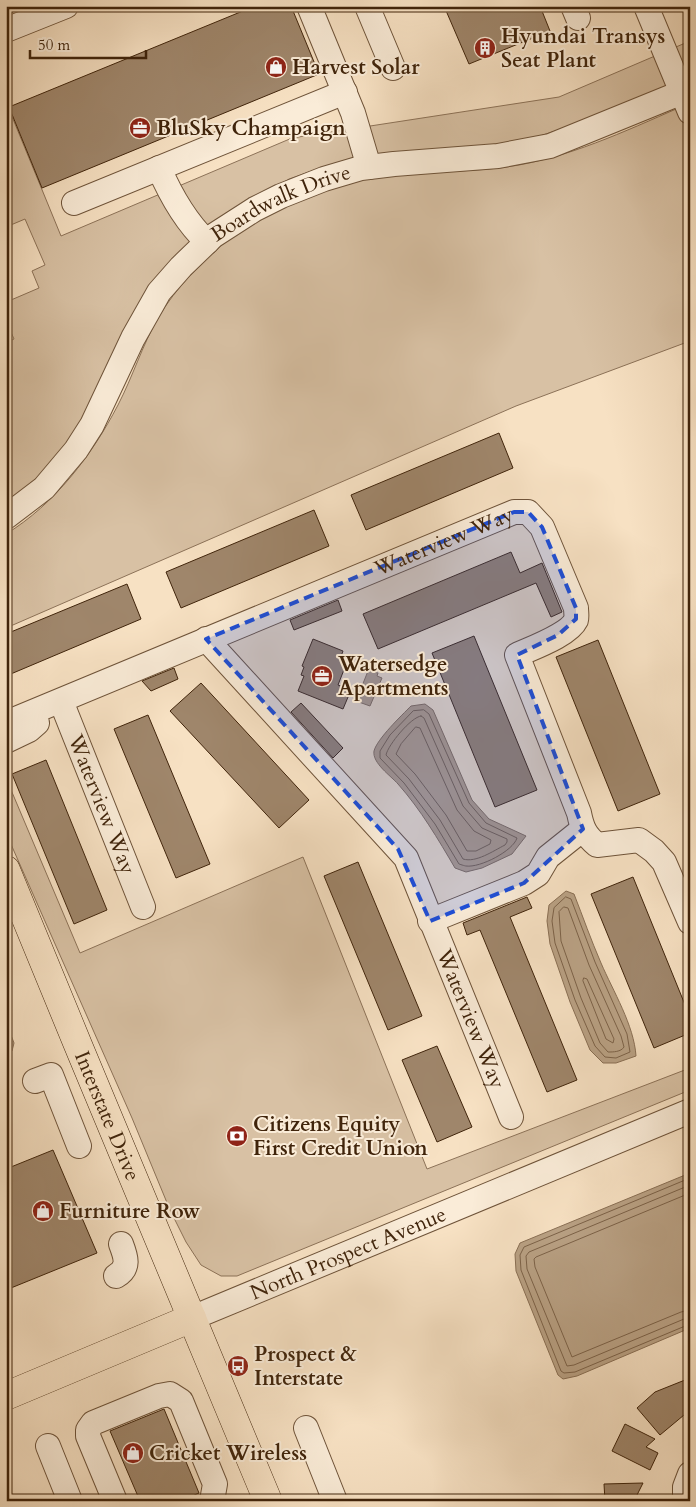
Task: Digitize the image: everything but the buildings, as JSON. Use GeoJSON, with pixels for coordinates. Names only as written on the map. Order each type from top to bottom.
{"type":"FeatureCollection","features":[{"type":"Feature","properties":{"kind":"main road","name":"Interstate Drive"},"geometry":{"type":"LineString","coordinates":[[6,870],[268,1501]]}},
{"type":"Feature","properties":{"kind":"main road","name":"North Prospect Avenue"},"geometry":{"type":"LineString","coordinates":[[6,1396],[192,1318]]}},
{"type":"Feature","properties":{"kind":"street"},"geometry":{"type":"LineString","coordinates":[[6,30],[66,6]]}},
{"type":"Feature","properties":{"kind":"street"},"geometry":{"type":"LineString","coordinates":[[309,6],[354,113],[369,167]]}},
{"type":"Feature","properties":{"kind":"street"},"geometry":{"type":"LineString","coordinates":[[368,6],[393,68]]}},
{"type":"Feature","properties":{"kind":"street"},"geometry":{"type":"LineString","coordinates":[[646,6],[687,98]]}},
{"type":"Feature","properties":{"kind":"street"},"geometry":{"type":"LineString","coordinates":[[74,203],[345,92]]}},
{"type":"Feature","properties":{"kind":"street","name":"Boardwalk Drive"},"geometry":{"type":"LineString","coordinates":[[6,516],[44,488],[76,450],[92,424],[133,338],[159,292],[181,266],[213,236],[255,209],[324,178],[369,167],[498,156],[550,146],[687,98]]}},
{"type":"Feature","properties":{"kind":"street"},"geometry":{"type":"LineString","coordinates":[[159,168],[171,196],[193,228],[207,242]]}},
{"type":"Feature","properties":{"kind":"street","name":"Waterview Way"},"geometry":{"type":"LineString","coordinates":[[6,723],[514,512],[528,512],[542,527],[576,608],[576,620],[568,629],[558,635],[517,655],[579,813],[583,829]]}},
{"type":"Feature","properties":{"kind":"street","name":"Waterview Way"},"geometry":{"type":"LineString","coordinates":[[206,639],[406,858],[510,1117]]}},
{"type":"Feature","properties":{"kind":"street","name":"Waterview Way"},"geometry":{"type":"LineString","coordinates":[[6,741],[29,730],[61,701]]}},
{"type":"Feature","properties":{"kind":"street","name":"Waterview Way"},"geometry":{"type":"LineString","coordinates":[[61,701],[143,907]]}},
{"type":"Feature","properties":{"kind":"street"},"geometry":{"type":"LineString","coordinates":[[430,921],[524,883],[538,874],[548,857],[583,829],[588,838],[597,844],[639,840],[654,851],[664,862],[690,922]]}},
{"type":"Feature","properties":{"kind":"street"},"geometry":{"type":"LineString","coordinates":[[35,1081],[51,1075],[79,1146]]}},
{"type":"Feature","properties":{"kind":"street","name":"North Prospect Avenue"},"geometry":{"type":"LineString","coordinates":[[192,1318],[690,1111]]}},
{"type":"Feature","properties":{"kind":"street"},"geometry":{"type":"LineString","coordinates":[[116,1276],[123,1272],[126,1266],[126,1259],[121,1244]]}},
{"type":"Feature","properties":{"kind":"street"},"geometry":{"type":"LineString","coordinates":[[114,1501],[88,1436],[88,1430],[93,1424],[159,1396],[170,1394],[182,1401],[215,1484],[212,1501]]}},
{"type":"Feature","properties":{"kind":"street"},"geometry":{"type":"LineString","coordinates":[[306,1428],[335,1501]]}},
{"type":"Feature","properties":{"kind":"street"},"geometry":{"type":"LineString","coordinates":[[48,1446],[70,1501]]}},
{"type":"Feature","properties":{"kind":"street"},"geometry":{"type":"LineString","coordinates":[[685,1501],[686,1487],[690,1474]]}},
{"type":"Feature","properties":{"kind":"highlighted area"},"geometry":{"type":"Polygon","coordinates":[[[514,512],[528,512],[542,527],[576,608],[576,619],[558,635],[517,655],[583,829],[524,883],[430,921],[398,849],[206,639],[514,512]]]}},
{"type":"Feature","properties":{"kind":"shaded area"},"geometry":{"type":"Polygon","coordinates":[[[690,41],[690,78],[591,119],[528,140],[326,166],[289,179],[205,231],[53,464],[6,504],[6,343],[14,339],[6,321],[6,290],[11,300],[39,288],[32,271],[45,265],[25,219],[6,227],[6,102],[61,236],[292,138],[559,97],[690,41]]]}},
{"type":"Feature","properties":{"kind":"shaded area"},"geometry":{"type":"Polygon","coordinates":[[[690,103],[690,341],[516,406],[6,628],[6,534],[41,508],[71,477],[84,460],[108,424],[147,339],[165,307],[191,275],[230,238],[265,215],[306,196],[327,189],[390,175],[503,168],[541,160],[606,139],[690,103]]]}},
{"type":"Feature","properties":{"kind":"shaded area"},"geometry":{"type":"Polygon","coordinates":[[[6,778],[80,953],[303,857],[427,1169],[690,1068],[690,1090],[237,1276],[221,1276],[201,1265],[186,1242],[170,1210],[132,1118],[6,833],[6,778]]]}},
{"type":"Feature","properties":{"kind":"water"},"geometry":{"type":"Polygon","coordinates":[[[368,671],[378,673],[377,676],[382,678],[370,706],[356,701],[368,671]]]}},
{"type":"Feature","properties":{"kind":"water"},"geometry":{"type":"Polygon","coordinates":[[[425,704],[433,710],[472,800],[489,819],[526,836],[512,854],[482,868],[466,872],[455,868],[422,814],[398,784],[379,765],[374,756],[376,746],[390,727],[411,706],[425,704]]]}},
{"type":"Feature","properties":{"kind":"water"},"geometry":{"type":"Polygon","coordinates":[[[566,891],[574,894],[597,954],[627,1020],[636,1056],[616,1063],[603,1063],[590,1050],[570,1002],[550,944],[547,921],[549,905],[566,891]]]}},
{"type":"Feature","properties":{"kind":"water"},"geometry":{"type":"Polygon","coordinates":[[[6,1022],[14,1043],[12,1051],[6,1055],[6,1022]]]}},
{"type":"Feature","properties":{"kind":"water"},"geometry":{"type":"Polygon","coordinates":[[[690,1173],[690,1328],[577,1376],[563,1379],[558,1375],[516,1271],[515,1254],[520,1243],[690,1173]]]}},
{"type":"Feature","properties":{"kind":"place","name":"Hyundai Transys Seat Plant"},"geometry":{"type":"Point","coordinates":[485,48]}},
{"type":"Feature","properties":{"kind":"place","name":"Harvest Solar"},"geometry":{"type":"Point","coordinates":[276,67]}},
{"type":"Feature","properties":{"kind":"place","name":"BluSky Champaign"},"geometry":{"type":"Point","coordinates":[140,128]}},
{"type":"Feature","properties":{"kind":"place","name":"Watersedge Apartments"},"geometry":{"type":"Point","coordinates":[322,676]}},
{"type":"Feature","properties":{"kind":"place","name":"Citizens Equity First Credit Union"},"geometry":{"type":"Point","coordinates":[237,1136]}},
{"type":"Feature","properties":{"kind":"place","name":"Furniture Row"},"geometry":{"type":"Point","coordinates":[43,1211]}},
{"type":"Feature","properties":{"kind":"place","name":"Prospect & Interstate"},"geometry":{"type":"Point","coordinates":[238,1366]}},
{"type":"Feature","properties":{"kind":"place","name":"Cricket Wireless"},"geometry":{"type":"Point","coordinates":[133,1453]}}]}
